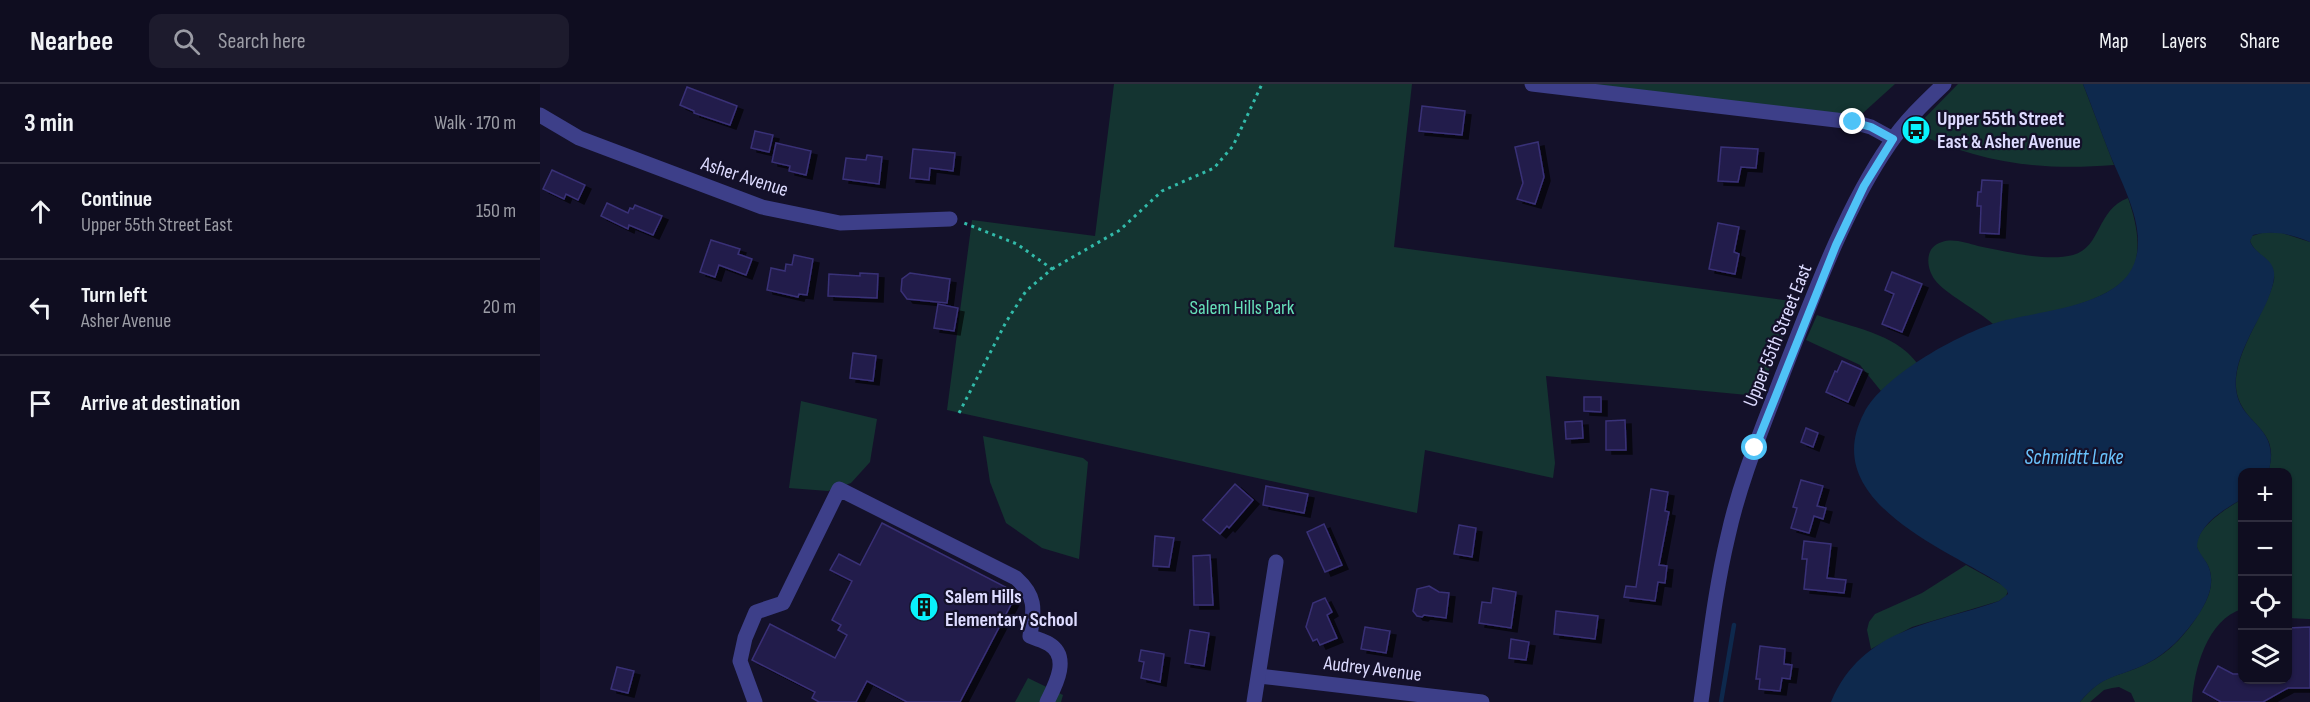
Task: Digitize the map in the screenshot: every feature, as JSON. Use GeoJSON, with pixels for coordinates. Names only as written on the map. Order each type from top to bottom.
{"type":"FeatureCollection","features":[{"type":"Feature","properties":{"kind":"street"},"geometry":{"type":"LineString","coordinates":[[1532,84],[1856,122],[1893,139]]}},
{"type":"Feature","properties":{"kind":"street","name":"Upper 55th Street East"},"geometry":{"type":"LineString","coordinates":[[1701,702],[1724,554],[1744,478],[1792,351],[1828,262],[1864,186],[1893,139],[1944,84]]}},
{"type":"Feature","properties":{"kind":"street","name":"Asher Avenue"},"geometry":{"type":"LineString","coordinates":[[540,115],[579,138],[762,207],[840,223],[950,219]]}},
{"type":"Feature","properties":{"kind":"street"},"geometry":{"type":"LineString","coordinates":[[755,702],[740,661],[745,638],[756,612],[783,603],[840,489],[1016,578],[1029,590],[1034,609],[1030,636],[1051,645],[1058,655],[1060,675],[1047,702]]}},
{"type":"Feature","properties":{"kind":"street"},"geometry":{"type":"LineString","coordinates":[[1254,702],[1276,562]]}},
{"type":"Feature","properties":{"kind":"street","name":"Audrey Avenue"},"geometry":{"type":"LineString","coordinates":[[1259,676],[1482,702]]}},
{"type":"Feature","properties":{"kind":"path"},"geometry":{"type":"LineString","coordinates":[[959,412],[1006,322],[1026,291],[1053,269],[1120,230],[1162,191],[1214,168],[1233,146],[1262,84]]}},
{"type":"Feature","properties":{"kind":"path"},"geometry":{"type":"LineString","coordinates":[[950,219],[979,227],[1017,244],[1053,269]]}},
{"type":"Feature","properties":{"kind":"green space","name":"Salem Hills Park"},"geometry":{"type":"Polygon","coordinates":[[[1114,84],[1412,84],[1394,247],[1798,302],[1758,396],[1546,376],[1555,463],[1553,478],[1425,450],[1417,513],[947,410],[972,220],[1095,236],[1114,84]]]}},
{"type":"Feature","properties":{"kind":"green space"},"geometry":{"type":"Polygon","coordinates":[[[1532,84],[1895,84],[1853,122],[1532,84]]]}},
{"type":"Feature","properties":{"kind":"green space"},"geometry":{"type":"Polygon","coordinates":[[[1958,84],[2083,84],[2114,165],[2061,167],[2011,162],[1962,151],[1912,131],[1958,84]]]}},
{"type":"Feature","properties":{"kind":"green space"},"geometry":{"type":"Polygon","coordinates":[[[2128,198],[2137,241],[2134,266],[2125,280],[2092,300],[2071,307],[1993,324],[1940,285],[1930,270],[1928,258],[1932,248],[1946,241],[1960,241],[2038,257],[2073,255],[2082,251],[2095,237],[2110,211],[2128,198]]]}},
{"type":"Feature","properties":{"kind":"green space"},"geometry":{"type":"Polygon","coordinates":[[[2265,232],[2282,233],[2310,242],[2310,619],[2292,618],[2292,468],[2269,468],[2270,446],[2261,429],[2241,405],[2237,394],[2238,366],[2274,280],[2272,267],[2250,241],[2252,236],[2265,232]]]}},
{"type":"Feature","properties":{"kind":"green space"},"geometry":{"type":"Polygon","coordinates":[[[1817,315],[1884,338],[1908,353],[1917,363],[1881,391],[1860,365],[1806,340],[1817,315]]]}},
{"type":"Feature","properties":{"kind":"green space"},"geometry":{"type":"Polygon","coordinates":[[[801,401],[877,419],[870,462],[851,483],[828,491],[789,488],[801,401]]]}},
{"type":"Feature","properties":{"kind":"green space"},"geometry":{"type":"Polygon","coordinates":[[[983,436],[1083,458],[1088,462],[1079,559],[1042,548],[1006,523],[990,482],[983,436]]]}},
{"type":"Feature","properties":{"kind":"green space"},"geometry":{"type":"Polygon","coordinates":[[[2238,501],[2238,611],[2230,615],[2211,635],[2199,661],[2192,702],[2135,702],[2131,693],[2119,687],[2104,690],[2090,702],[2080,702],[2104,681],[2135,669],[2163,654],[2184,634],[2204,605],[2211,587],[2211,574],[2197,547],[2198,540],[2206,526],[2238,501]]]}},
{"type":"Feature","properties":{"kind":"green space"},"geometry":{"type":"Polygon","coordinates":[[[1966,565],[2004,586],[2008,591],[2006,596],[1999,601],[1912,627],[1871,649],[1867,630],[1875,614],[1922,593],[1966,565]]]}},
{"type":"Feature","properties":{"kind":"green space"},"geometry":{"type":"Polygon","coordinates":[[[1028,678],[1063,695],[1061,702],[1015,702],[1028,678]]]}},
{"type":"Feature","properties":{"kind":"water","name":"Schmidtt Lake"},"geometry":{"type":"Polygon","coordinates":[[[2083,84],[2310,84],[2310,242],[2275,233],[2253,235],[2250,241],[2273,267],[2274,279],[2268,299],[2242,354],[2236,377],[2236,389],[2244,411],[2269,443],[2271,455],[2269,468],[2238,468],[2238,501],[2214,518],[2202,531],[2197,547],[2209,568],[2211,577],[2207,599],[2202,609],[2188,629],[2162,654],[2136,669],[2103,681],[2080,702],[1831,702],[1845,677],[1861,658],[1881,643],[1902,632],[1999,601],[2008,594],[1999,583],[1920,536],[1893,517],[1872,496],[1858,471],[1854,444],[1864,413],[1873,399],[1903,372],[1940,348],[1992,324],[2092,299],[2110,291],[2125,279],[2134,264],[2138,236],[2132,207],[2083,84]]]}},
{"type":"Feature","properties":{"kind":"building"},"geometry":{"type":"Polygon","coordinates":[[[687,87],[737,106],[730,125],[694,113],[680,105],[687,87]]]}},
{"type":"Feature","properties":{"kind":"building"},"geometry":{"type":"Polygon","coordinates":[[[1422,106],[1465,111],[1462,135],[1419,131],[1422,106]]]}},
{"type":"Feature","properties":{"kind":"building"},"geometry":{"type":"Polygon","coordinates":[[[755,131],[773,135],[769,152],[751,148],[755,131]]]}},
{"type":"Feature","properties":{"kind":"building"},"geometry":{"type":"Polygon","coordinates":[[[1538,142],[1544,177],[1535,204],[1517,199],[1523,183],[1515,147],[1538,142]]]}},
{"type":"Feature","properties":{"kind":"building"},"geometry":{"type":"Polygon","coordinates":[[[776,143],[811,151],[806,175],[789,171],[790,166],[772,162],[776,143]]]}},
{"type":"Feature","properties":{"kind":"building"},"geometry":{"type":"Polygon","coordinates":[[[1721,147],[1758,149],[1756,168],[1741,167],[1738,182],[1718,181],[1721,147]]]}},
{"type":"Feature","properties":{"kind":"building"},"geometry":{"type":"Polygon","coordinates":[[[913,149],[955,153],[953,171],[930,168],[929,180],[910,178],[913,149]]]}},
{"type":"Feature","properties":{"kind":"building"},"geometry":{"type":"Polygon","coordinates":[[[867,155],[882,157],[879,184],[843,179],[846,158],[866,160],[867,155]]]}},
{"type":"Feature","properties":{"kind":"building"},"geometry":{"type":"Polygon","coordinates":[[[552,170],[585,185],[578,200],[566,194],[564,199],[543,189],[552,170]]]}},
{"type":"Feature","properties":{"kind":"building"},"geometry":{"type":"Polygon","coordinates":[[[1982,180],[2002,181],[1999,234],[1980,233],[1981,206],[1977,206],[1982,180]]]}},
{"type":"Feature","properties":{"kind":"building"},"geometry":{"type":"Polygon","coordinates":[[[607,203],[628,213],[635,205],[662,216],[653,235],[629,225],[628,229],[601,216],[607,203]]]}},
{"type":"Feature","properties":{"kind":"building"},"geometry":{"type":"Polygon","coordinates":[[[1718,223],[1739,227],[1734,252],[1739,254],[1735,274],[1709,269],[1718,223]]]}},
{"type":"Feature","properties":{"kind":"building"},"geometry":{"type":"Polygon","coordinates":[[[711,240],[740,249],[738,254],[752,259],[746,275],[719,265],[715,277],[700,272],[711,240]]]}},
{"type":"Feature","properties":{"kind":"building"},"geometry":{"type":"Polygon","coordinates":[[[794,255],[813,259],[807,295],[799,294],[798,297],[767,290],[771,268],[785,271],[786,264],[792,265],[794,255]]]}},
{"type":"Feature","properties":{"kind":"building"},"geometry":{"type":"Polygon","coordinates":[[[1892,272],[1922,284],[1902,332],[1882,324],[1894,294],[1885,290],[1892,272]]]}},
{"type":"Feature","properties":{"kind":"building"},"geometry":{"type":"Polygon","coordinates":[[[860,273],[878,274],[877,298],[828,296],[829,274],[860,276],[860,273]]]}},
{"type":"Feature","properties":{"kind":"building"},"geometry":{"type":"Polygon","coordinates":[[[910,273],[950,279],[947,303],[907,299],[901,291],[902,279],[910,273]]]}},
{"type":"Feature","properties":{"kind":"building"},"geometry":{"type":"Polygon","coordinates":[[[938,304],[958,308],[954,331],[934,328],[938,304]]]}},
{"type":"Feature","properties":{"kind":"building"},"geometry":{"type":"Polygon","coordinates":[[[853,353],[876,356],[873,381],[850,378],[853,353]]]}},
{"type":"Feature","properties":{"kind":"building"},"geometry":{"type":"Polygon","coordinates":[[[1842,361],[1862,370],[1848,402],[1826,392],[1842,361]]]}},
{"type":"Feature","properties":{"kind":"building"},"geometry":{"type":"Polygon","coordinates":[[[1584,397],[1601,397],[1601,412],[1584,411],[1584,397]]]}},
{"type":"Feature","properties":{"kind":"building"},"geometry":{"type":"Polygon","coordinates":[[[1625,420],[1626,450],[1606,450],[1606,421],[1625,420]]]}},
{"type":"Feature","properties":{"kind":"building"},"geometry":{"type":"Polygon","coordinates":[[[1582,421],[1583,438],[1566,439],[1565,422],[1582,421]]]}},
{"type":"Feature","properties":{"kind":"building"},"geometry":{"type":"Polygon","coordinates":[[[1806,428],[1818,433],[1813,447],[1801,442],[1806,428]]]}},
{"type":"Feature","properties":{"kind":"building"},"geometry":{"type":"Polygon","coordinates":[[[1801,480],[1823,486],[1817,506],[1826,508],[1823,519],[1814,516],[1809,533],[1791,528],[1797,508],[1793,507],[1801,480]]]}},
{"type":"Feature","properties":{"kind":"building"},"geometry":{"type":"Polygon","coordinates":[[[1235,484],[1253,500],[1229,528],[1227,526],[1220,534],[1203,520],[1235,484]]]}},
{"type":"Feature","properties":{"kind":"building"},"geometry":{"type":"Polygon","coordinates":[[[1266,486],[1308,494],[1304,513],[1263,505],[1266,486]]]}},
{"type":"Feature","properties":{"kind":"building"},"geometry":{"type":"Polygon","coordinates":[[[1651,489],[1668,492],[1665,511],[1669,512],[1659,565],[1667,566],[1665,583],[1658,582],[1655,601],[1624,597],[1626,586],[1636,587],[1651,489]]]}},
{"type":"Feature","properties":{"kind":"building","name":"Salem Hills Elementary School"},"geometry":{"type":"Polygon","coordinates":[[[882,523],[1017,593],[960,702],[907,702],[867,681],[856,702],[819,702],[812,698],[815,692],[752,660],[770,624],[835,658],[847,635],[838,630],[841,625],[832,620],[852,581],[830,570],[839,554],[860,565],[882,523]]]}},
{"type":"Feature","properties":{"kind":"building"},"geometry":{"type":"Polygon","coordinates":[[[1324,524],[1342,565],[1325,572],[1307,532],[1324,524]]]}},
{"type":"Feature","properties":{"kind":"building"},"geometry":{"type":"Polygon","coordinates":[[[1459,525],[1476,528],[1472,557],[1454,554],[1459,525]]]}},
{"type":"Feature","properties":{"kind":"building"},"geometry":{"type":"Polygon","coordinates":[[[1155,536],[1174,538],[1169,567],[1153,566],[1155,536]]]}},
{"type":"Feature","properties":{"kind":"building"},"geometry":{"type":"Polygon","coordinates":[[[1804,541],[1831,544],[1827,578],[1846,580],[1844,593],[1804,589],[1807,559],[1802,559],[1804,541]]]}},
{"type":"Feature","properties":{"kind":"building"},"geometry":{"type":"Polygon","coordinates":[[[1210,555],[1213,605],[1194,605],[1193,556],[1210,555]]]}},
{"type":"Feature","properties":{"kind":"building"},"geometry":{"type":"Polygon","coordinates":[[[1429,586],[1439,592],[1449,593],[1446,618],[1417,616],[1413,611],[1417,589],[1429,586]]]}},
{"type":"Feature","properties":{"kind":"building"},"geometry":{"type":"Polygon","coordinates":[[[1493,588],[1516,592],[1511,628],[1479,623],[1482,602],[1491,603],[1493,588]]]}},
{"type":"Feature","properties":{"kind":"building"},"geometry":{"type":"Polygon","coordinates":[[[1325,598],[1332,612],[1327,615],[1337,638],[1320,645],[1317,639],[1313,641],[1306,627],[1313,603],[1325,598]]]}},
{"type":"Feature","properties":{"kind":"building"},"geometry":{"type":"Polygon","coordinates":[[[1556,611],[1598,616],[1595,639],[1554,634],[1556,611]]]}},
{"type":"Feature","properties":{"kind":"building"},"geometry":{"type":"Polygon","coordinates":[[[1365,627],[1390,631],[1386,653],[1361,649],[1365,627]]]}},
{"type":"Feature","properties":{"kind":"building"},"geometry":{"type":"Polygon","coordinates":[[[2310,627],[2310,688],[2288,688],[2263,702],[2221,702],[2203,692],[2218,666],[2233,674],[2238,674],[2238,684],[2292,684],[2292,628],[2310,627]]]}},
{"type":"Feature","properties":{"kind":"building"},"geometry":{"type":"Polygon","coordinates":[[[1190,630],[1209,633],[1204,666],[1185,663],[1190,630]]]}},
{"type":"Feature","properties":{"kind":"building"},"geometry":{"type":"Polygon","coordinates":[[[1511,639],[1529,642],[1526,660],[1509,658],[1511,639]]]}},
{"type":"Feature","properties":{"kind":"building"},"geometry":{"type":"Polygon","coordinates":[[[1760,646],[1785,649],[1784,664],[1792,665],[1790,679],[1782,678],[1780,691],[1759,689],[1760,679],[1756,679],[1760,646]]]}},
{"type":"Feature","properties":{"kind":"building"},"geometry":{"type":"Polygon","coordinates":[[[1141,650],[1164,654],[1160,682],[1141,678],[1144,662],[1139,661],[1141,650]]]}},
{"type":"Feature","properties":{"kind":"building"},"geometry":{"type":"Polygon","coordinates":[[[617,667],[634,671],[628,693],[611,689],[617,667]]]}},
{"type":"Feature","properties":{"kind":"waterway"},"geometry":{"type":"LineString","coordinates":[[1721,702],[1734,625]]}},
{"type":"Feature","properties":{"kind":"place","name":"Upper 55th Street East & Asher Avenue"},"geometry":{"type":"Point","coordinates":[1916,130]}},
{"type":"Feature","properties":{"kind":"place","name":"Salem Hills Elementary School"},"geometry":{"type":"Point","coordinates":[924,607]}},
{"type":"Feature","properties":{"kind":"route"},"geometry":{"type":"LineString","coordinates":[[1755,448],[1836,245],[1864,186],[1893,139],[1871,127],[1853,122]]}}]}
